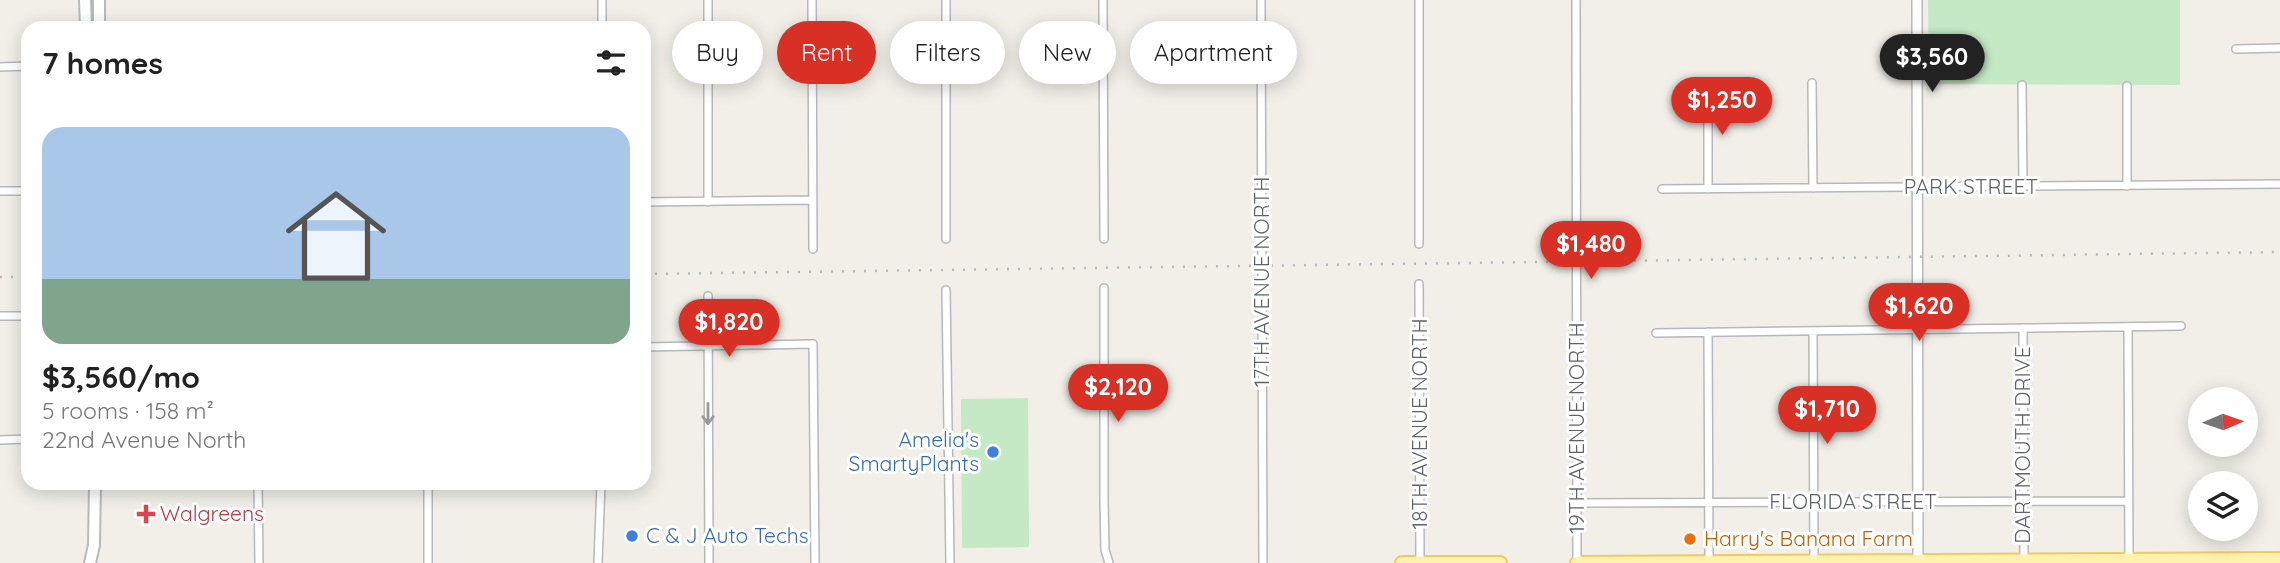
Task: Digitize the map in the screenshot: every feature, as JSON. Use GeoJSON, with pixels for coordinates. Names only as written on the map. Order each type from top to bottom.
{"type":"FeatureCollection","features":[{"type":"Feature","properties":{"kind":"main road"},"geometry":{"type":"LineString","coordinates":[[85,0],[86,21]]}},
{"type":"Feature","properties":{"kind":"main road"},"geometry":{"type":"LineString","coordinates":[[99,0],[99,21]]}},
{"type":"Feature","properties":{"kind":"main road"},"geometry":{"type":"LineString","coordinates":[[90,563],[94,545],[94,490]]}},
{"type":"Feature","properties":{"kind":"main road"},"geometry":{"type":"LineString","coordinates":[[1577,563],[2144,562],[2280,559]]}},
{"type":"Feature","properties":{"kind":"main road"},"geometry":{"type":"LineString","coordinates":[[1402,563],[1500,563]]}},
{"type":"Feature","properties":{"kind":"street"},"geometry":{"type":"LineString","coordinates":[[602,0],[602,21]]}},
{"type":"Feature","properties":{"kind":"street"},"geometry":{"type":"LineString","coordinates":[[708,0],[708,202]]}},
{"type":"Feature","properties":{"kind":"street"},"geometry":{"type":"LineString","coordinates":[[813,0],[813,249]]}},
{"type":"Feature","properties":{"kind":"street"},"geometry":{"type":"LineString","coordinates":[[946,0],[946,239]]}},
{"type":"Feature","properties":{"kind":"street"},"geometry":{"type":"LineString","coordinates":[[1103,0],[1104,239]]}},
{"type":"Feature","properties":{"kind":"street","name":"17TH AVENUE NORTH"},"geometry":{"type":"LineString","coordinates":[[1261,0],[1263,563]]}},
{"type":"Feature","properties":{"kind":"street"},"geometry":{"type":"LineString","coordinates":[[1419,0],[1419,244]]}},
{"type":"Feature","properties":{"kind":"street","name":"19TH AVENUE NORTH"},"geometry":{"type":"LineString","coordinates":[[1576,0],[1577,563]]}},
{"type":"Feature","properties":{"kind":"street"},"geometry":{"type":"LineString","coordinates":[[1917,0],[1918,562]]}},
{"type":"Feature","properties":{"kind":"street"},"geometry":{"type":"LineString","coordinates":[[2236,49],[2280,48]]}},
{"type":"Feature","properties":{"kind":"street"},"geometry":{"type":"LineString","coordinates":[[0,67],[21,66]]}},
{"type":"Feature","properties":{"kind":"street"},"geometry":{"type":"LineString","coordinates":[[1812,83],[1813,188]]}},
{"type":"Feature","properties":{"kind":"street"},"geometry":{"type":"LineString","coordinates":[[2022,85],[2022,187]]}},
{"type":"Feature","properties":{"kind":"street"},"geometry":{"type":"LineString","coordinates":[[1708,86],[1708,189]]}},
{"type":"Feature","properties":{"kind":"street"},"geometry":{"type":"LineString","coordinates":[[2127,86],[2127,186]]}},
{"type":"Feature","properties":{"kind":"street","name":"PARK STREET"},"geometry":{"type":"LineString","coordinates":[[1662,189],[2280,184]]}},
{"type":"Feature","properties":{"kind":"street"},"geometry":{"type":"LineString","coordinates":[[0,191],[21,191]]}},
{"type":"Feature","properties":{"kind":"street"},"geometry":{"type":"LineString","coordinates":[[651,202],[813,200]]}},
{"type":"Feature","properties":{"kind":"street","name":"18TH AVENUE NORTH"},"geometry":{"type":"LineString","coordinates":[[1419,284],[1420,563]]}},
{"type":"Feature","properties":{"kind":"street"},"geometry":{"type":"LineString","coordinates":[[1104,288],[1104,500],[1105,550],[1109,563]]}},
{"type":"Feature","properties":{"kind":"street"},"geometry":{"type":"LineString","coordinates":[[946,290],[950,563]]}},
{"type":"Feature","properties":{"kind":"street"},"geometry":{"type":"LineString","coordinates":[[708,296],[709,563]]}},
{"type":"Feature","properties":{"kind":"street"},"geometry":{"type":"LineString","coordinates":[[0,316],[21,316]]}},
{"type":"Feature","properties":{"kind":"street"},"geometry":{"type":"LineString","coordinates":[[1656,333],[2181,326]]}},
{"type":"Feature","properties":{"kind":"street"},"geometry":{"type":"LineString","coordinates":[[2128,327],[2129,561]]}},
{"type":"Feature","properties":{"kind":"street","name":"DARTMOUTH DRIVE"},"geometry":{"type":"LineString","coordinates":[[2023,328],[2024,561]]}},
{"type":"Feature","properties":{"kind":"street"},"geometry":{"type":"LineString","coordinates":[[1813,331],[1814,562]]}},
{"type":"Feature","properties":{"kind":"street"},"geometry":{"type":"LineString","coordinates":[[1708,332],[1709,562]]}},
{"type":"Feature","properties":{"kind":"street"},"geometry":{"type":"LineString","coordinates":[[651,347],[813,344],[815,563]]}},
{"type":"Feature","properties":{"kind":"street"},"geometry":{"type":"LineString","coordinates":[[0,440],[21,439]]}},
{"type":"Feature","properties":{"kind":"street"},"geometry":{"type":"LineString","coordinates":[[258,490],[259,563]]}},
{"type":"Feature","properties":{"kind":"street"},"geometry":{"type":"LineString","coordinates":[[428,490],[428,563]]}},
{"type":"Feature","properties":{"kind":"street"},"geometry":{"type":"LineString","coordinates":[[598,563],[601,490]]}},
{"type":"Feature","properties":{"kind":"street","name":"FLORIDA STREET"},"geometry":{"type":"LineString","coordinates":[[1577,503],[2128,501]]}},
{"type":"Feature","properties":{"kind":"green space"},"geometry":{"type":"Polygon","coordinates":[[[1928,0],[2180,0],[2180,85],[1929,84],[1928,0]]]}},
{"type":"Feature","properties":{"kind":"green space"},"geometry":{"type":"Polygon","coordinates":[[[1028,398],[1029,547],[962,548],[961,399],[1028,398]]]}},
{"type":"Feature","properties":{"kind":"railway"},"geometry":{"type":"LineString","coordinates":[[651,274],[2280,252]]}},
{"type":"Feature","properties":{"kind":"railway"},"geometry":{"type":"LineString","coordinates":[[0,277],[21,277]]}},
{"type":"Feature","properties":{"kind":"place","name":"Amelia's SmartyPlants"},"geometry":{"type":"Point","coordinates":[993,452]}},
{"type":"Feature","properties":{"kind":"place","name":"Walgreens"},"geometry":{"type":"Point","coordinates":[146,514]}},
{"type":"Feature","properties":{"kind":"place","name":"C & J Auto Techs"},"geometry":{"type":"Point","coordinates":[632,536]}},
{"type":"Feature","properties":{"kind":"place","name":"Harry's Banana Farm"},"geometry":{"type":"Point","coordinates":[1690,539]}}]}
